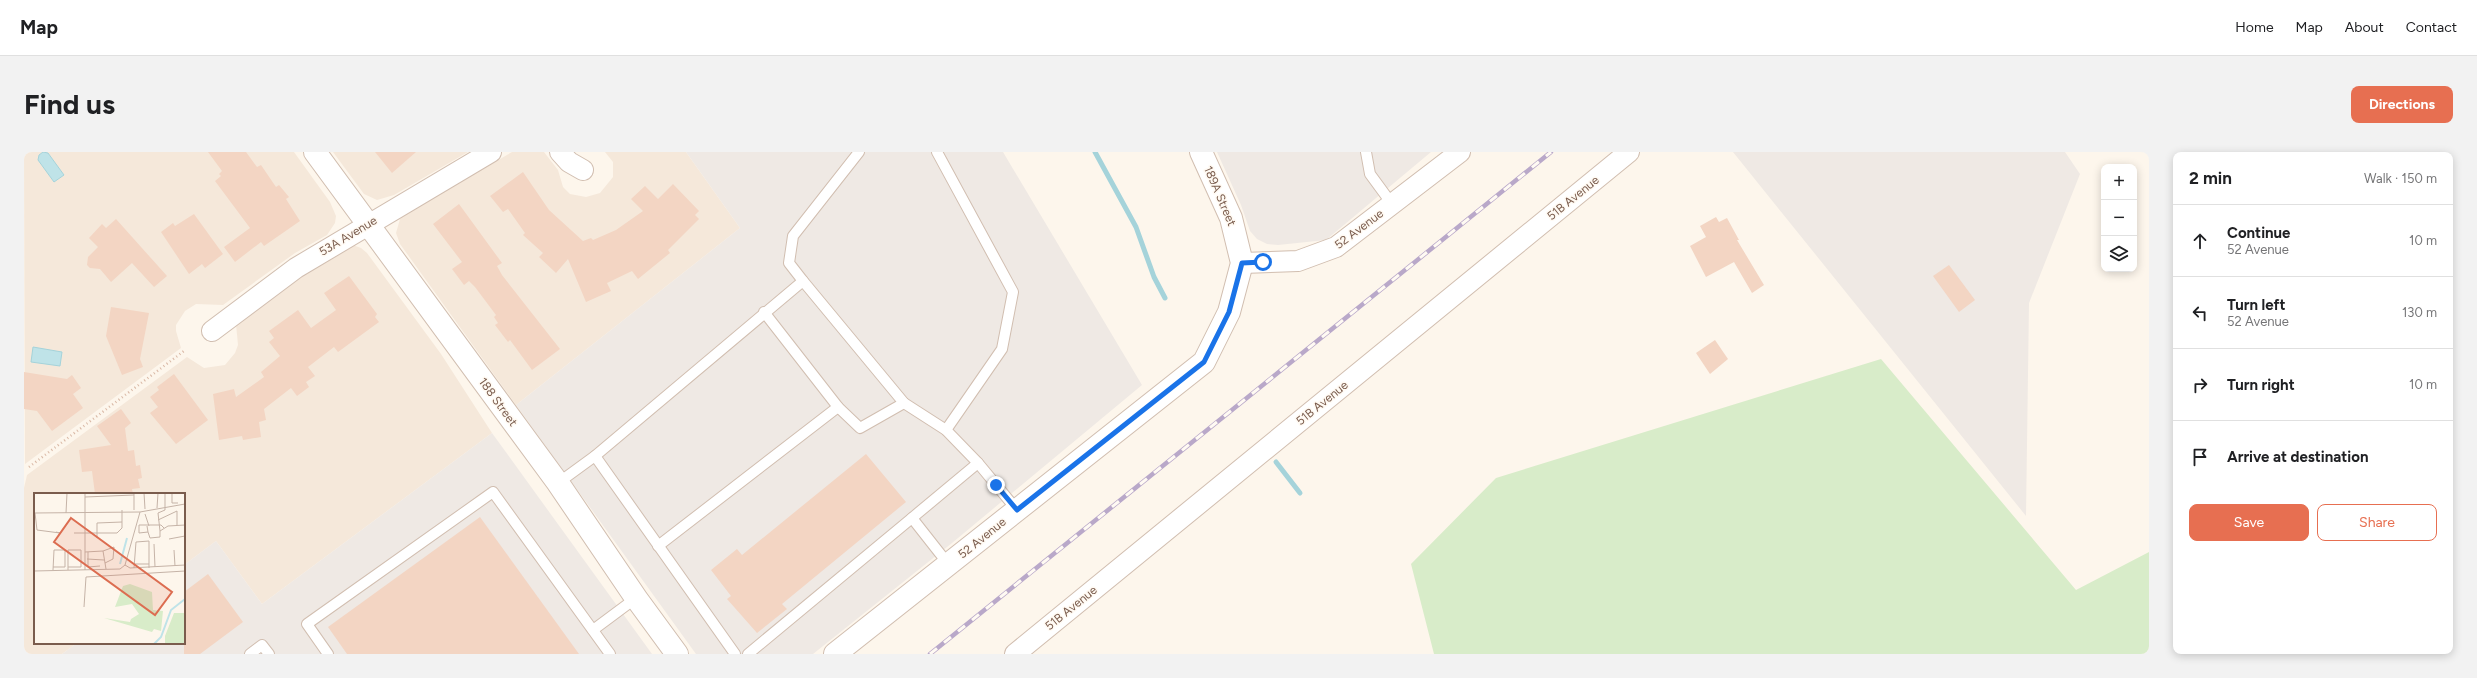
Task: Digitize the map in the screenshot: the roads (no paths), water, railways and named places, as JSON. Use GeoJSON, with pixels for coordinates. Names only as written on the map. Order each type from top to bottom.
{"type":"FeatureCollection","features":[{"type":"Feature","properties":{"kind":"street","name":"188 Street"},"geometry":{"type":"LineString","coordinates":[[315,152],[558,483],[636,598],[677,654]]}},
{"type":"Feature","properties":{"kind":"street","name":"53A Avenue"},"geometry":{"type":"LineString","coordinates":[[212,331],[296,268],[491,152]]}},
{"type":"Feature","properties":{"kind":"street"},"geometry":{"type":"LineString","coordinates":[[560,152],[569,162],[583,170]]}},
{"type":"Feature","properties":{"kind":"street","name":"189A Street"},"geometry":{"type":"LineString","coordinates":[[1201,152],[1231,218],[1242,263]]}},
{"type":"Feature","properties":{"kind":"street","name":"52 Avenue"},"geometry":{"type":"LineString","coordinates":[[836,654],[1204,362],[1229,312],[1242,263],[1298,260],[1336,247],[1460,152]]}},
{"type":"Feature","properties":{"kind":"street","name":"51B Avenue"},"geometry":{"type":"LineString","coordinates":[[1015,654],[1629,152]]}},
{"type":"Feature","properties":{"kind":"lane"},"geometry":{"type":"LineString","coordinates":[[858,152],[793,236],[789,263],[904,403],[946,430],[978,463],[1017,510]]}},
{"type":"Feature","properties":{"kind":"lane"},"geometry":{"type":"LineString","coordinates":[[937,152],[1013,292],[1002,349],[946,430]]}},
{"type":"Feature","properties":{"kind":"lane"},"geometry":{"type":"LineString","coordinates":[[1366,152],[1370,174],[1392,204]]}},
{"type":"Feature","properties":{"kind":"lane"},"geometry":{"type":"LineString","coordinates":[[558,483],[595,456],[764,312],[803,281]]}},
{"type":"Feature","properties":{"kind":"lane"},"geometry":{"type":"LineString","coordinates":[[764,312],[838,407],[860,428],[904,403]]}},
{"type":"Feature","properties":{"kind":"lane"},"geometry":{"type":"LineString","coordinates":[[658,546],[838,407]]}},
{"type":"Feature","properties":{"kind":"lane"},"geometry":{"type":"LineString","coordinates":[[595,456],[735,654]]}},
{"type":"Feature","properties":{"kind":"lane"},"geometry":{"type":"LineString","coordinates":[[748,654],[978,463]]}},
{"type":"Feature","properties":{"kind":"lane"},"geometry":{"type":"LineString","coordinates":[[328,654],[307,624],[492,492],[610,654]]}},
{"type":"Feature","properties":{"kind":"lane"},"geometry":{"type":"LineString","coordinates":[[912,518],[949,565]]}},
{"type":"Feature","properties":{"kind":"lane"},"geometry":{"type":"LineString","coordinates":[[593,630],[636,598]]}},
{"type":"Feature","properties":{"kind":"lane"},"geometry":{"type":"LineString","coordinates":[[250,654],[262,645],[269,654]]}},
{"type":"Feature","properties":{"kind":"water"},"geometry":{"type":"Polygon","coordinates":[[[43,152],[48,153],[64,175],[54,182],[38,160],[39,155],[43,152]]]}},
{"type":"Feature","properties":{"kind":"water"},"geometry":{"type":"Polygon","coordinates":[[[33,347],[62,352],[60,366],[31,362],[33,347]]]}},
{"type":"Feature","properties":{"kind":"waterway"},"geometry":{"type":"LineString","coordinates":[[1095,152],[1136,227],[1154,277],[1165,298]]}},
{"type":"Feature","properties":{"kind":"waterway"},"geometry":{"type":"LineString","coordinates":[[1276,462],[1300,493]]}},
{"type":"Feature","properties":{"kind":"railway"},"geometry":{"type":"LineString","coordinates":[[930,654],[1551,152]]}}]}
